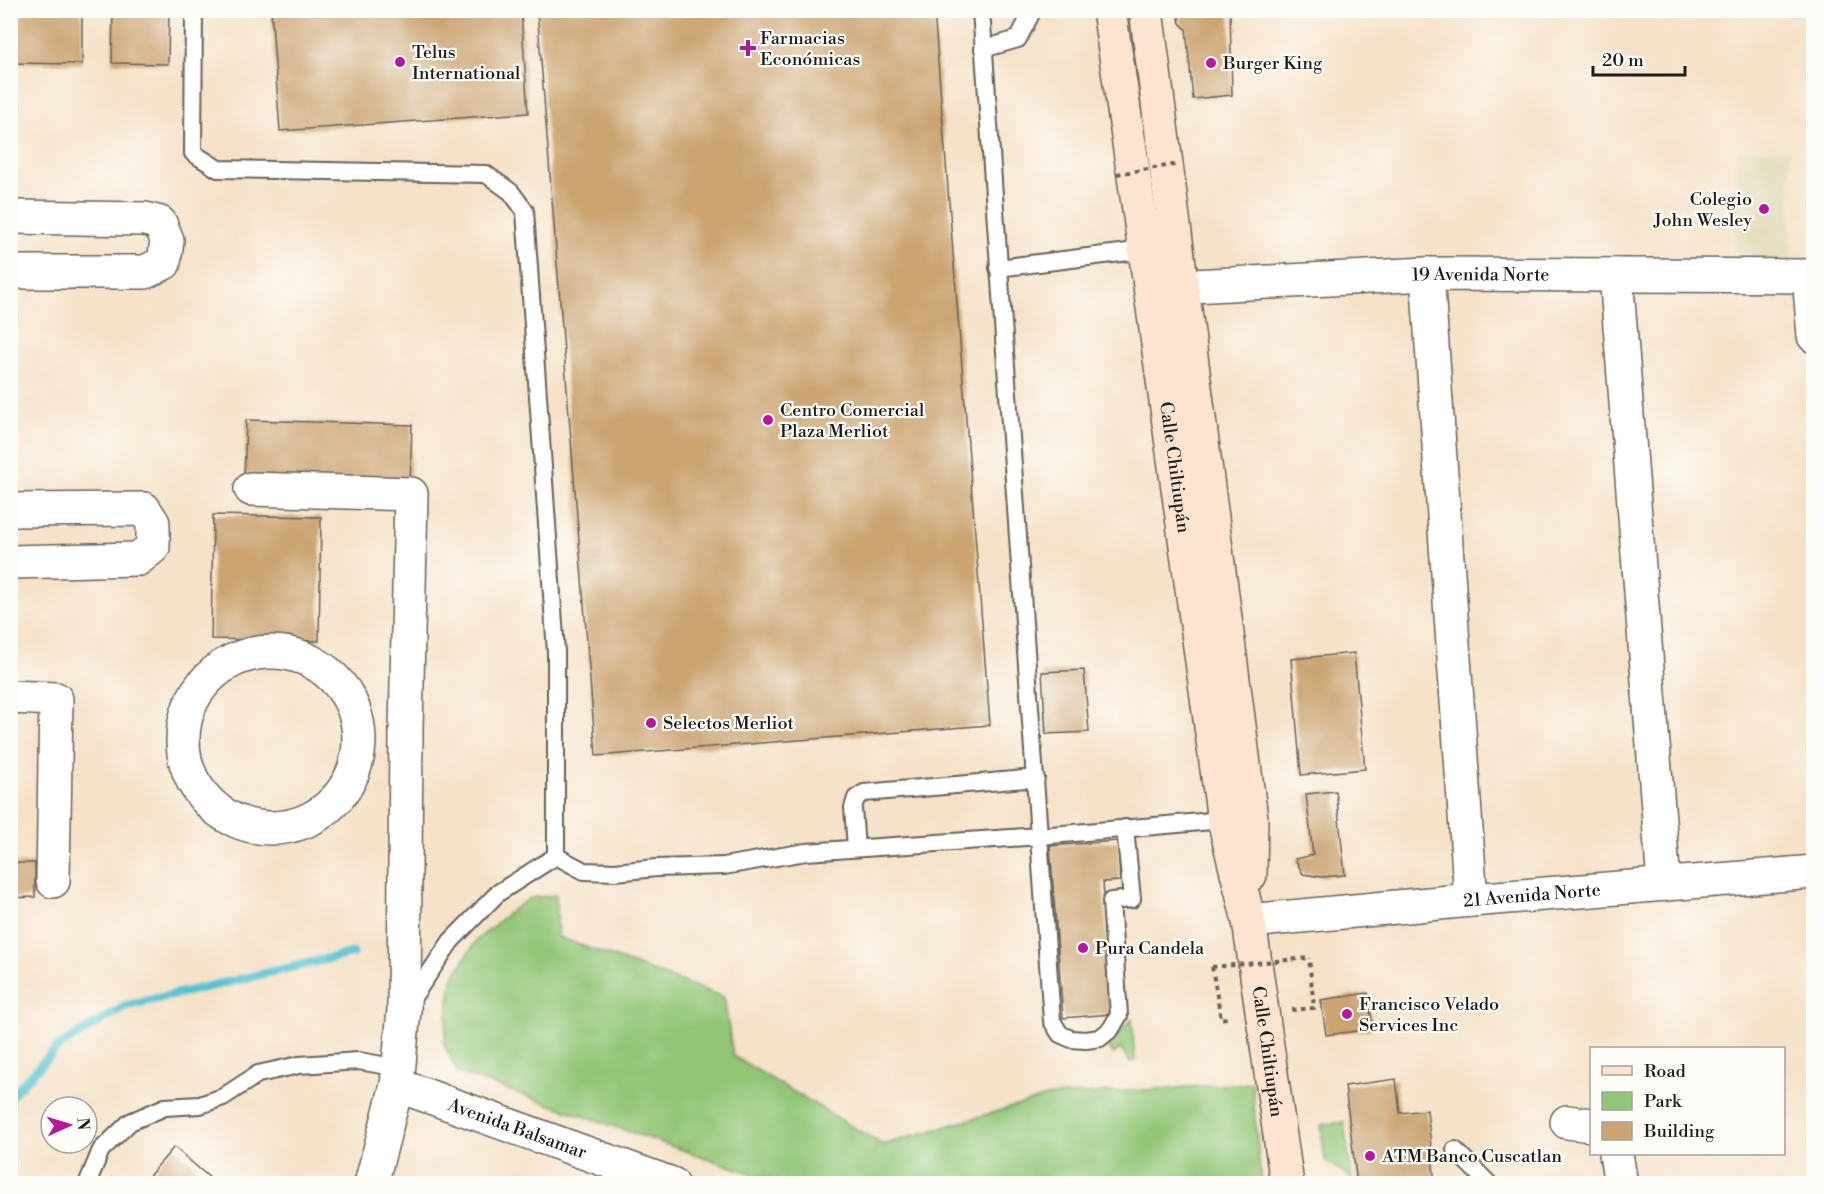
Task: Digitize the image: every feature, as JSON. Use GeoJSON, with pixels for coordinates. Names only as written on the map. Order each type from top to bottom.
{"type":"FeatureCollection","features":[{"type":"Feature","properties":{"kind":"main road","name":"Calle Chiltiupán"},"geometry":{"type":"LineString","coordinates":[[1109,10],[1145,250],[1166,286],[1251,818],[1249,921]]}},
{"type":"Feature","properties":{"kind":"main road","name":"Calle Chiltiupán"},"geometry":{"type":"LineString","coordinates":[[1146,10],[1166,286],[1224,820],[1249,921],[1287,1184]]}},
{"type":"Feature","properties":{"kind":"street"},"geometry":{"type":"LineString","coordinates":[[10,218],[145,219],[160,223],[167,240],[164,263],[145,272],[10,272]]}},
{"type":"Feature","properties":{"kind":"street","name":"19 Avenida Norte"},"geometry":{"type":"LineString","coordinates":[[1166,286],[1426,274],[1811,276]]}},
{"type":"Feature","properties":{"kind":"street"},"geometry":{"type":"LineString","coordinates":[[1426,274],[1471,900]]}},
{"type":"Feature","properties":{"kind":"street"},"geometry":{"type":"LineString","coordinates":[[1616,275],[1664,884]]}},
{"type":"Feature","properties":{"kind":"street"},"geometry":{"type":"LineString","coordinates":[[1811,276],[1814,336]]}},
{"type":"Feature","properties":{"kind":"street"},"geometry":{"type":"LineString","coordinates":[[251,489],[411,494],[406,729],[404,1010],[398,1077],[371,1184]]}},
{"type":"Feature","properties":{"kind":"street"},"geometry":{"type":"LineString","coordinates":[[10,510],[144,509],[153,524],[153,547],[138,559],[10,562]]}},
{"type":"Feature","properties":{"kind":"street"},"geometry":{"type":"LineString","coordinates":[[257,652],[287,652],[315,663],[338,682],[353,708],[359,729],[356,765],[343,791],[323,812],[298,824],[270,829],[241,823],[216,810],[197,788],[186,762],[183,734],[189,706],[205,680],[228,662],[257,652]]}},
{"type":"Feature","properties":{"kind":"street"},"geometry":{"type":"LineString","coordinates":[[10,697],[56,699],[52,881]]}},
{"type":"Feature","properties":{"kind":"street"},"geometry":{"type":"LineString","coordinates":[[359,729],[406,729]]}},
{"type":"Feature","properties":{"kind":"street","name":"21 Avenida Norte"},"geometry":{"type":"LineString","coordinates":[[1249,921],[1814,872]]}},
{"type":"Feature","properties":{"kind":"street","name":"Avenida Balsamar"},"geometry":{"type":"LineString","coordinates":[[398,1077],[672,1184]]}},
{"type":"Feature","properties":{"kind":"street"},"geometry":{"type":"LineString","coordinates":[[1616,1155],[1621,1184]]}},
{"type":"Feature","properties":{"kind":"lane"},"geometry":{"type":"LineString","coordinates":[[194,10],[193,153],[218,169],[486,174],[511,192],[525,211],[556,652],[556,855]]}},
{"type":"Feature","properties":{"kind":"lane"},"geometry":{"type":"LineString","coordinates":[[981,10],[1052,1021],[1060,1034],[1071,1039],[1100,1038],[1111,1029],[1119,1015],[1111,901],[1132,899],[1125,828]]}},
{"type":"Feature","properties":{"kind":"lane"},"geometry":{"type":"LineString","coordinates":[[983,50],[1018,39],[1031,10]]}},
{"type":"Feature","properties":{"kind":"lane"},"geometry":{"type":"LineString","coordinates":[[998,268],[1145,250]]}},
{"type":"Feature","properties":{"kind":"lane"},"geometry":{"type":"LineString","coordinates":[[856,849],[853,808],[856,798],[864,793],[1036,778]]}},
{"type":"Feature","properties":{"kind":"lane"},"geometry":{"type":"LineString","coordinates":[[556,855],[584,871],[615,872],[724,866],[806,852],[1040,836],[1224,820]]}},
{"type":"Feature","properties":{"kind":"lane"},"geometry":{"type":"LineString","coordinates":[[404,1010],[451,941],[498,893],[556,855]]}},
{"type":"Feature","properties":{"kind":"lane"},"geometry":{"type":"LineString","coordinates":[[87,1184],[101,1150],[130,1122],[165,1107],[200,1105],[223,1097],[258,1074],[299,1065],[359,1061],[398,1077]]}},
{"type":"Feature","properties":{"kind":"lane"},"geometry":{"type":"LineString","coordinates":[[1455,1150],[1489,1184]]}},
{"type":"Feature","properties":{"kind":"path"},"geometry":{"type":"LineString","coordinates":[[1117,174],[1179,164]]}},
{"type":"Feature","properties":{"kind":"path"},"geometry":{"type":"LineString","coordinates":[[1212,967],[1309,958],[1314,1008],[1293,1010],[1291,999]]}},
{"type":"Feature","properties":{"kind":"shaded area","name":"Colegio John Wesley"},"geometry":{"type":"Polygon","coordinates":[[[1737,149],[1790,150],[1791,268],[1735,268],[1737,149]]]}},
{"type":"Feature","properties":{"kind":"green space"},"geometry":{"type":"Polygon","coordinates":[[[556,895],[558,937],[724,997],[733,1056],[883,1145],[1050,1096],[1252,1083],[1261,1183],[779,1183],[458,1073],[444,1044],[452,980],[476,941],[508,913],[530,898],[556,895]]]}},
{"type":"Feature","properties":{"kind":"green space"},"geometry":{"type":"Polygon","coordinates":[[[1132,1019],[1135,1061],[1130,1062],[1120,1048],[1114,1054],[1107,1045],[1132,1019]]]}},
{"type":"Feature","properties":{"kind":"green space"},"geometry":{"type":"Polygon","coordinates":[[[1344,1122],[1352,1179],[1325,1160],[1321,1125],[1344,1122]]]}},
{"type":"Feature","properties":{"kind":"building"},"geometry":{"type":"Polygon","coordinates":[[[10,10],[82,10],[82,64],[10,63],[10,10]]]}},
{"type":"Feature","properties":{"kind":"building"},"geometry":{"type":"Polygon","coordinates":[[[113,10],[169,10],[168,64],[112,63],[113,10]]]}},
{"type":"Feature","properties":{"kind":"building","name":"Telus International"},"geometry":{"type":"Polygon","coordinates":[[[271,10],[521,10],[528,113],[280,131],[271,10]]]}},
{"type":"Feature","properties":{"kind":"building","name":"Centro Comercial Plaza Merliot"},"geometry":{"type":"Polygon","coordinates":[[[537,10],[934,10],[990,725],[596,756],[537,10]]]}},
{"type":"Feature","properties":{"kind":"building","name":"Burger King"},"geometry":{"type":"Polygon","coordinates":[[[1177,10],[1230,10],[1232,95],[1193,99],[1186,29],[1180,23],[1177,10]]]}},
{"type":"Feature","properties":{"kind":"building"},"geometry":{"type":"Polygon","coordinates":[[[246,420],[412,425],[410,485],[244,480],[246,420]]]}},
{"type":"Feature","properties":{"kind":"building"},"geometry":{"type":"Polygon","coordinates":[[[213,515],[321,517],[319,641],[211,639],[213,515]]]}},
{"type":"Feature","properties":{"kind":"building"},"geometry":{"type":"Polygon","coordinates":[[[1354,653],[1365,769],[1301,775],[1291,659],[1354,653]]]}},
{"type":"Feature","properties":{"kind":"building"},"geometry":{"type":"Polygon","coordinates":[[[1084,670],[1089,732],[1046,734],[1042,672],[1084,670]]]}},
{"type":"Feature","properties":{"kind":"building"},"geometry":{"type":"Polygon","coordinates":[[[1336,791],[1345,875],[1321,877],[1303,874],[1295,859],[1313,855],[1306,794],[1336,791]]]}},
{"type":"Feature","properties":{"kind":"building","name":"Pura Candela"},"geometry":{"type":"Polygon","coordinates":[[[1118,841],[1120,881],[1103,882],[1112,1014],[1063,1018],[1050,846],[1118,841]]]}},
{"type":"Feature","properties":{"kind":"building"},"geometry":{"type":"Polygon","coordinates":[[[10,863],[35,863],[35,897],[10,898],[10,863]]]}},
{"type":"Feature","properties":{"kind":"building","name":"Francisco Velado Services Inc"},"geometry":{"type":"Polygon","coordinates":[[[1368,993],[1373,1029],[1326,1035],[1321,1000],[1368,993]]]}},
{"type":"Feature","properties":{"kind":"building"},"geometry":{"type":"Polygon","coordinates":[[[1396,1079],[1400,1113],[1427,1110],[1435,1184],[1357,1184],[1345,1086],[1396,1079]]]}},
{"type":"Feature","properties":{"kind":"building"},"geometry":{"type":"Polygon","coordinates":[[[174,1147],[217,1184],[142,1184],[174,1147]]]}},
{"type":"Feature","properties":{"kind":"waterway"},"geometry":{"type":"LineString","coordinates":[[10,1097],[58,1047],[125,1006],[353,953]]}},
{"type":"Feature","properties":{"kind":"place","name":"Farmacias Económicas"},"geometry":{"type":"Point","coordinates":[748,48]}},
{"type":"Feature","properties":{"kind":"place","name":"Telus International"},"geometry":{"type":"Point","coordinates":[400,62]}},
{"type":"Feature","properties":{"kind":"place","name":"Burger King"},"geometry":{"type":"Point","coordinates":[1211,63]}},
{"type":"Feature","properties":{"kind":"place","name":"Colegio John Wesley"},"geometry":{"type":"Point","coordinates":[1764,209]}},
{"type":"Feature","properties":{"kind":"place","name":"Centro Comercial Plaza Merliot"},"geometry":{"type":"Point","coordinates":[768,420]}},
{"type":"Feature","properties":{"kind":"place","name":"Selectos Merliot"},"geometry":{"type":"Point","coordinates":[651,723]}},
{"type":"Feature","properties":{"kind":"place","name":"Pura Candela"},"geometry":{"type":"Point","coordinates":[1083,948]}},
{"type":"Feature","properties":{"kind":"place","name":"Francisco Velado Services Inc"},"geometry":{"type":"Point","coordinates":[1347,1014]}},
{"type":"Feature","properties":{"kind":"place","name":"ATM Banco Cuscatlan"},"geometry":{"type":"Point","coordinates":[1370,1156]}}]}
